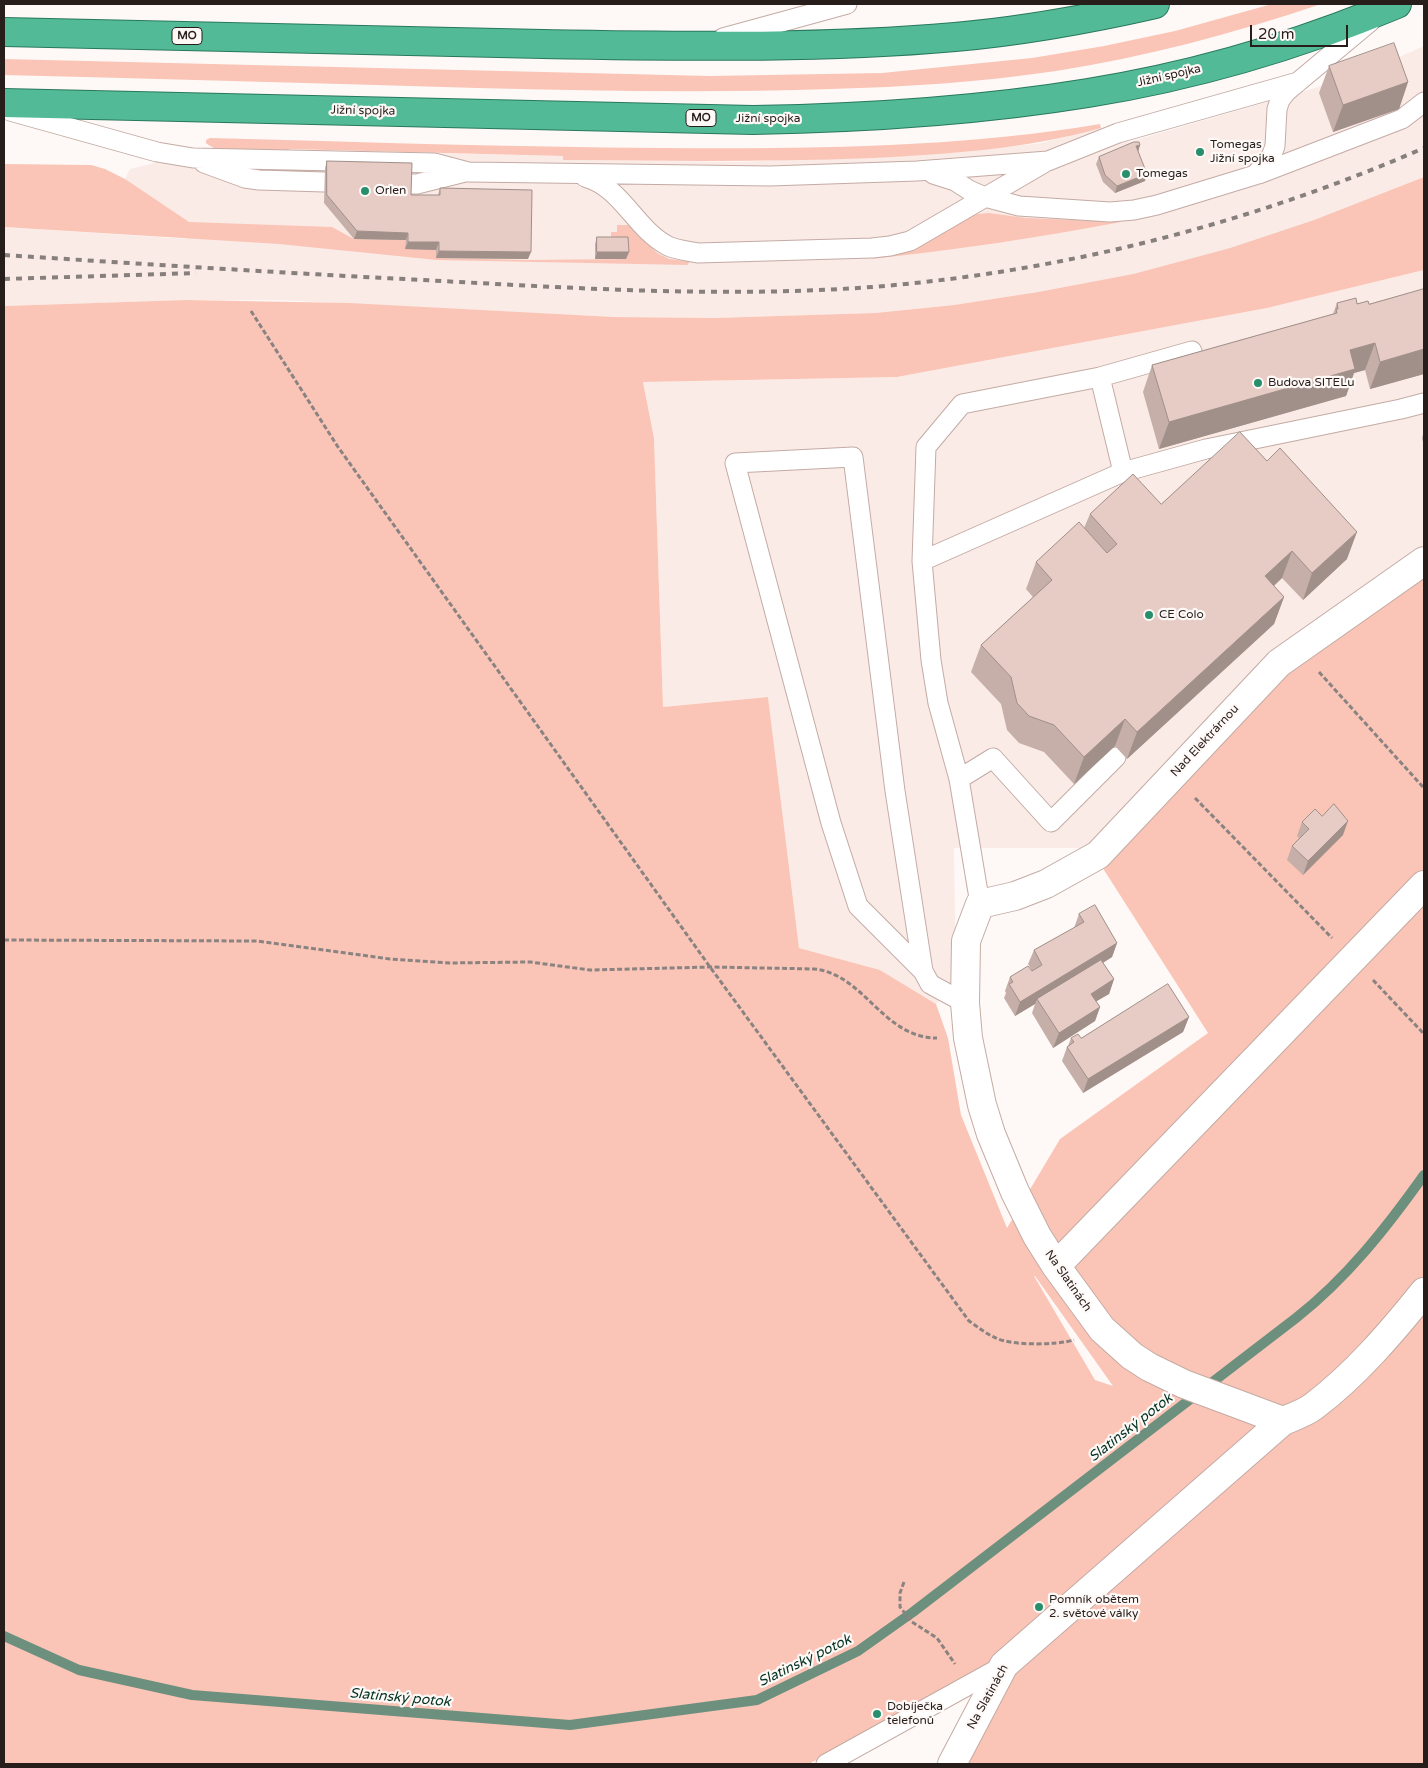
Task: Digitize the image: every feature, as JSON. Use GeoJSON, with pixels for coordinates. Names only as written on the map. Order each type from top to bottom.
{"type":"FeatureCollection","features":[{"type":"Feature","properties":{"kind":"highway","name":"MO"},"geometry":{"type":"LineString","coordinates":[[4,32],[695,46],[849,44],[956,37],[1039,27],[1104,16],[1155,4]]}},
{"type":"Feature","properties":{"kind":"highway","name":"Jižní spojka"},"geometry":{"type":"LineString","coordinates":[[4,103],[753,120],[869,116],[1012,104],[1089,93],[1166,77],[1241,58],[1314,35],[1391,6]]}},
{"type":"Feature","properties":{"kind":"street","name":"Nad Elektrárnou"},"geometry":{"type":"LineString","coordinates":[[980,904],[1015,896],[1046,884],[1098,855],[1279,663],[1424,561]]}},
{"type":"Feature","properties":{"kind":"street"},"geometry":{"type":"LineString","coordinates":[[1056,1266],[1424,885]]}},
{"type":"Feature","properties":{"kind":"street","name":"Na Slatinách"},"geometry":{"type":"LineString","coordinates":[[980,904],[966,940],[965,1003],[968,1038],[982,1105],[991,1134],[1032,1227],[1056,1266],[1102,1330],[1132,1356],[1149,1367],[1184,1384],[1283,1421]]}},
{"type":"Feature","properties":{"kind":"street","name":"Na Slatinách"},"geometry":{"type":"LineString","coordinates":[[952,1764],[1004,1665],[1283,1421],[1313,1407],[1354,1370],[1397,1325],[1424,1292]]}},
{"type":"Feature","properties":{"kind":"lane"},"geometry":{"type":"LineString","coordinates":[[695,46],[847,4]]}},
{"type":"Feature","properties":{"kind":"lane"},"geometry":{"type":"LineString","coordinates":[[1255,175],[1271,157],[1275,146],[1275,120],[1280,100],[1298,82],[1391,6]]}},
{"type":"Feature","properties":{"kind":"lane"},"geometry":{"type":"LineString","coordinates":[[572,174],[601,183],[654,236],[668,246],[681,250],[698,253],[890,246],[927,232],[1048,161],[1118,133],[1298,82]]}},
{"type":"Feature","properties":{"kind":"lane"},"geometry":{"type":"LineString","coordinates":[[917,172],[940,175],[956,181],[968,190],[985,197],[1019,206],[1110,212],[1134,210],[1157,205],[1255,175],[1402,119],[1424,102]]}},
{"type":"Feature","properties":{"kind":"lane"},"geometry":{"type":"LineString","coordinates":[[4,109],[157,152],[193,158],[434,163],[468,172],[770,176],[917,172],[1048,161]]}},
{"type":"Feature","properties":{"kind":"lane"},"geometry":{"type":"LineString","coordinates":[[193,158],[245,178],[324,182]]}},
{"type":"Feature","properties":{"kind":"lane"},"geometry":{"type":"LineString","coordinates":[[410,184],[468,172]]}},
{"type":"Feature","properties":{"kind":"lane"},"geometry":{"type":"LineString","coordinates":[[980,904],[959,779],[938,703],[931,660],[922,561],[926,447],[962,404],[1100,377],[1192,350]]}},
{"type":"Feature","properties":{"kind":"lane"},"geometry":{"type":"LineString","coordinates":[[1100,377],[1123,472]]}},
{"type":"Feature","properties":{"kind":"lane"},"geometry":{"type":"LineString","coordinates":[[922,561],[1123,472],[1206,449],[1424,403]]}},
{"type":"Feature","properties":{"kind":"lane"},"geometry":{"type":"LineString","coordinates":[[923,971],[895,791],[853,457],[735,463],[831,823],[858,906],[923,971],[930,984],[965,1003]]}},
{"type":"Feature","properties":{"kind":"lane"},"geometry":{"type":"LineString","coordinates":[[959,779],[993,758],[1051,822],[1116,757]]}},
{"type":"Feature","properties":{"kind":"lane"},"geometry":{"type":"LineString","coordinates":[[826,1764],[1004,1665]]}},
{"type":"Feature","properties":{"kind":"path"},"geometry":{"type":"LineString","coordinates":[[250,310],[338,446],[710,967],[969,1321],[997,1339],[1023,1344],[1071,1341],[1102,1330]]}},
{"type":"Feature","properties":{"kind":"path"},"geometry":{"type":"LineString","coordinates":[[1298,650],[1423,787]]}},
{"type":"Feature","properties":{"kind":"path"},"geometry":{"type":"LineString","coordinates":[[1172,776],[1352,958],[1424,1034]]}},
{"type":"Feature","properties":{"kind":"path"},"geometry":{"type":"LineString","coordinates":[[4,940],[257,941],[390,959],[442,963],[530,962],[590,970],[710,967],[827,971],[842,978],[903,1030],[929,1038],[968,1038]]}},
{"type":"Feature","properties":{"kind":"path"},"geometry":{"type":"LineString","coordinates":[[904,1582],[900,1593],[900,1606],[904,1614],[912,1622],[937,1638],[952,1660],[972,1683]]}},
{"type":"Feature","properties":{"kind":"shaded area"},"geometry":{"type":"Polygon","coordinates":[[[1272,4],[1321,4],[1256,25],[1123,59],[1028,75],[916,85],[787,90],[610,91],[4,75],[4,59],[710,76],[882,73],[1032,58],[1104,46],[1175,31],[1272,4]]]}},
{"type":"Feature","properties":{"kind":"shaded area"},"geometry":{"type":"Polygon","coordinates":[[[1424,46],[1424,177],[1314,220],[1230,248],[1133,274],[1038,292],[954,305],[875,313],[714,318],[614,317],[276,300],[186,300],[4,306],[4,227],[187,239],[180,235],[125,179],[130,169],[215,148],[563,156],[563,160],[739,162],[964,152],[1041,143],[1101,128],[1129,142],[1315,88],[1383,64],[1424,46]]]}},
{"type":"Feature","properties":{"kind":"shaded area"},"geometry":{"type":"Polygon","coordinates":[[[1100,124],[1101,128],[1016,146],[873,158],[795,160],[563,160],[563,156],[289,149],[288,154],[256,154],[222,150],[206,143],[206,140],[210,138],[605,147],[827,147],[991,138],[1100,124]]]}},
{"type":"Feature","properties":{"kind":"shaded area"},"geometry":{"type":"Polygon","coordinates":[[[4,164],[91,165],[105,169],[125,179],[189,222],[332,227],[354,239],[406,240],[436,250],[437,258],[527,260],[626,259],[611,244],[611,232],[617,232],[617,225],[628,225],[657,253],[669,259],[689,261],[688,265],[437,260],[279,244],[4,227],[4,164]]]}},
{"type":"Feature","properties":{"kind":"shaded area"},"geometry":{"type":"Polygon","coordinates":[[[1424,177],[1424,270],[1267,308],[897,377],[643,382],[654,438],[663,707],[768,697],[799,948],[880,970],[936,1004],[948,1038],[961,1115],[1007,1228],[1060,1139],[1208,1033],[1090,848],[1273,653],[1424,547],[1424,1764],[968,1764],[1004,1693],[989,1667],[809,1764],[4,1764],[4,306],[186,300],[349,303],[614,317],[714,318],[875,313],[954,305],[1038,292],[1133,274],[1230,248],[1314,220],[1424,177]],[[1035,1276],[1095,1380],[1113,1386],[1035,1276]]]}},
{"type":"Feature","properties":{"kind":"shaded area"},"geometry":{"type":"Polygon","coordinates":[[[989,213],[1026,218],[1121,222],[996,243],[870,259],[906,250],[968,215],[989,213]]]}},
{"type":"Feature","properties":{"kind":"shaded area"},"geometry":{"type":"Polygon","coordinates":[[[1424,270],[1424,547],[1273,653],[1090,848],[954,848],[956,986],[936,1004],[880,970],[799,948],[768,697],[663,707],[654,438],[643,382],[897,377],[1267,308],[1424,270]]]}},
{"type":"Feature","properties":{"kind":"building"},"geometry":{"type":"Polygon","coordinates":[[[1394,43],[1408,82],[1343,105],[1329,66],[1394,43]]]}},
{"type":"Feature","properties":{"kind":"building"},"geometry":{"type":"Polygon","coordinates":[[[1134,142],[1139,142],[1140,145],[1136,146],[1147,174],[1117,186],[1105,175],[1099,157],[1134,142]]]}},
{"type":"Feature","properties":{"kind":"building"},"geometry":{"type":"Polygon","coordinates":[[[327,161],[412,163],[411,195],[440,195],[440,188],[532,190],[531,252],[439,251],[439,242],[408,242],[408,233],[357,231],[327,195],[327,161]]]}},
{"type":"Feature","properties":{"kind":"building"},"geometry":{"type":"Polygon","coordinates":[[[597,237],[628,237],[629,252],[597,252],[597,237]]]}},
{"type":"Feature","properties":{"kind":"building"},"geometry":{"type":"Polygon","coordinates":[[[1424,289],[1424,349],[1380,362],[1375,343],[1350,350],[1355,369],[1169,422],[1152,365],[1337,313],[1337,303],[1356,298],[1357,304],[1368,301],[1369,304],[1424,289]]]}},
{"type":"Feature","properties":{"kind":"building","name":"CE Colo"},"geometry":{"type":"Polygon","coordinates":[[[1240,432],[1267,461],[1280,448],[1357,532],[1312,573],[1292,551],[1265,576],[1284,597],[1137,732],[1125,719],[1084,757],[1054,725],[1029,716],[1017,703],[1011,677],[981,645],[1052,580],[1036,562],[1079,522],[1107,553],[1117,544],[1090,514],[1133,474],[1161,504],[1240,432]]]}},
{"type":"Feature","properties":{"kind":"building"},"geometry":{"type":"Polygon","coordinates":[[[1334,804],[1348,821],[1308,861],[1292,846],[1309,829],[1302,822],[1315,809],[1322,816],[1334,804]]]}},
{"type":"Feature","properties":{"kind":"building"},"geometry":{"type":"Polygon","coordinates":[[[1095,905],[1117,943],[1020,1002],[1009,984],[1013,982],[1010,977],[1028,966],[1032,971],[1042,965],[1034,950],[1084,922],[1079,914],[1095,905]]]}},
{"type":"Feature","properties":{"kind":"building"},"geometry":{"type":"Polygon","coordinates":[[[1101,960],[1114,979],[1091,994],[1100,1007],[1059,1033],[1037,999],[1101,960]]]}},
{"type":"Feature","properties":{"kind":"building"},"geometry":{"type":"Polygon","coordinates":[[[1168,984],[1189,1017],[1088,1079],[1067,1047],[1074,1042],[1071,1038],[1078,1034],[1081,1038],[1168,984]]]}},
{"type":"Feature","properties":{"kind":"waterway","name":"Slatinský potok"},"geometry":{"type":"LineString","coordinates":[[4,1636],[79,1670],[192,1695],[570,1725],[757,1700],[858,1651],[913,1612],[1296,1318],[1315,1303],[1349,1269],[1396,1214],[1424,1175]]}},
{"type":"Feature","properties":{"kind":"railway"},"geometry":{"type":"LineString","coordinates":[[4,255],[591,289],[760,292],[872,287],[1014,270],[1154,240],[1291,200],[1424,148]]}},
{"type":"Feature","properties":{"kind":"railway"},"geometry":{"type":"LineString","coordinates":[[4,279],[196,273]]}},
{"type":"Feature","properties":{"kind":"place","name":"Tomegas Jižní spojka"},"geometry":{"type":"Point","coordinates":[1200,152]}},
{"type":"Feature","properties":{"kind":"place","name":"Tomegas"},"geometry":{"type":"Point","coordinates":[1126,174]}},
{"type":"Feature","properties":{"kind":"place","name":"Orlen"},"geometry":{"type":"Point","coordinates":[365,191]}},
{"type":"Feature","properties":{"kind":"place","name":"Budova SITELu"},"geometry":{"type":"Point","coordinates":[1258,383]}},
{"type":"Feature","properties":{"kind":"place","name":"CE Colo"},"geometry":{"type":"Point","coordinates":[1149,615]}},
{"type":"Feature","properties":{"kind":"place","name":"Pomník obětem 2. světové války"},"geometry":{"type":"Point","coordinates":[1039,1607]}},
{"type":"Feature","properties":{"kind":"place","name":"Dobíječka telefonů"},"geometry":{"type":"Point","coordinates":[877,1714]}}]}
